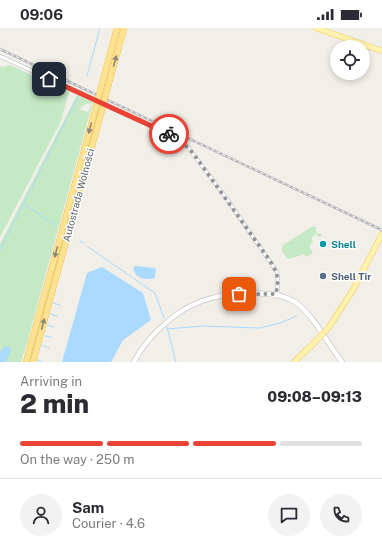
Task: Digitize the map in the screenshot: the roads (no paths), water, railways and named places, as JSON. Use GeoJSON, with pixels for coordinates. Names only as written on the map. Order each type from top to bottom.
{"type":"FeatureCollection","features":[{"type":"Feature","properties":{"kind":"highway","name":"Autostrada Wolności"},"geometry":{"type":"LineString","coordinates":[[26,362],[117,28]]}},
{"type":"Feature","properties":{"kind":"highway","name":"Autostrada Wolności"},"geometry":{"type":"LineString","coordinates":[[33,362],[124,28]]}},
{"type":"Feature","properties":{"kind":"main road"},"geometry":{"type":"LineString","coordinates":[[316,28],[382,51]]}},
{"type":"Feature","properties":{"kind":"main road"},"geometry":{"type":"LineString","coordinates":[[294,362],[329,327],[351,294],[382,234]]}},
{"type":"Feature","properties":{"kind":"street"},"geometry":{"type":"LineString","coordinates":[[0,56],[154,127],[176,138],[187,146],[271,262],[278,277],[276,294]]}},
{"type":"Feature","properties":{"kind":"street"},"geometry":{"type":"LineString","coordinates":[[134,362],[145,344],[160,328],[179,312],[208,298],[230,294],[276,294],[296,302],[306,312],[342,362]]}},
{"type":"Feature","properties":{"kind":"water"},"geometry":{"type":"Polygon","coordinates":[[[135,266],[155,268],[155,278],[144,279],[139,277],[134,272],[133,268],[135,266]]]}},
{"type":"Feature","properties":{"kind":"water"},"geometry":{"type":"Polygon","coordinates":[[[102,267],[143,293],[151,320],[123,340],[111,362],[62,362],[87,273],[102,267]]]}},
{"type":"Feature","properties":{"kind":"water"},"geometry":{"type":"Polygon","coordinates":[[[5,346],[8,346],[11,350],[6,362],[0,362],[0,352],[5,346]]]}},
{"type":"Feature","properties":{"kind":"waterway"},"geometry":{"type":"LineString","coordinates":[[87,76],[100,28]]}},
{"type":"Feature","properties":{"kind":"waterway"},"geometry":{"type":"LineString","coordinates":[[0,250],[78,97]]}},
{"type":"Feature","properties":{"kind":"waterway"},"geometry":{"type":"LineString","coordinates":[[24,204],[55,225]]}},
{"type":"Feature","properties":{"kind":"waterway"},"geometry":{"type":"LineString","coordinates":[[88,247],[155,293],[164,318]]}},
{"type":"Feature","properties":{"kind":"waterway"},"geometry":{"type":"LineString","coordinates":[[53,303],[60,305]]}},
{"type":"Feature","properties":{"kind":"waterway"},"geometry":{"type":"LineString","coordinates":[[50,314],[57,316]]}},
{"type":"Feature","properties":{"kind":"waterway"},"geometry":{"type":"LineString","coordinates":[[167,329],[203,326],[260,328],[280,323],[297,316]]}},
{"type":"Feature","properties":{"kind":"waterway"},"geometry":{"type":"LineString","coordinates":[[47,325],[54,327]]}},
{"type":"Feature","properties":{"kind":"waterway"},"geometry":{"type":"LineString","coordinates":[[167,327],[176,362]]}},
{"type":"Feature","properties":{"kind":"waterway"},"geometry":{"type":"LineString","coordinates":[[45,336],[51,337]]}},
{"type":"Feature","properties":{"kind":"waterway"},"geometry":{"type":"LineString","coordinates":[[42,345],[49,348]]}},
{"type":"Feature","properties":{"kind":"waterway"},"geometry":{"type":"LineString","coordinates":[[38,360],[42,362]]}},
{"type":"Feature","properties":{"kind":"railway"},"geometry":{"type":"LineString","coordinates":[[0,49],[382,230]]}},
{"type":"Feature","properties":{"kind":"place","name":"Shell"},"geometry":{"type":"Point","coordinates":[323,244]}},
{"type":"Feature","properties":{"kind":"place","name":"Shell Tir"},"geometry":{"type":"Point","coordinates":[323,276]}}]}
